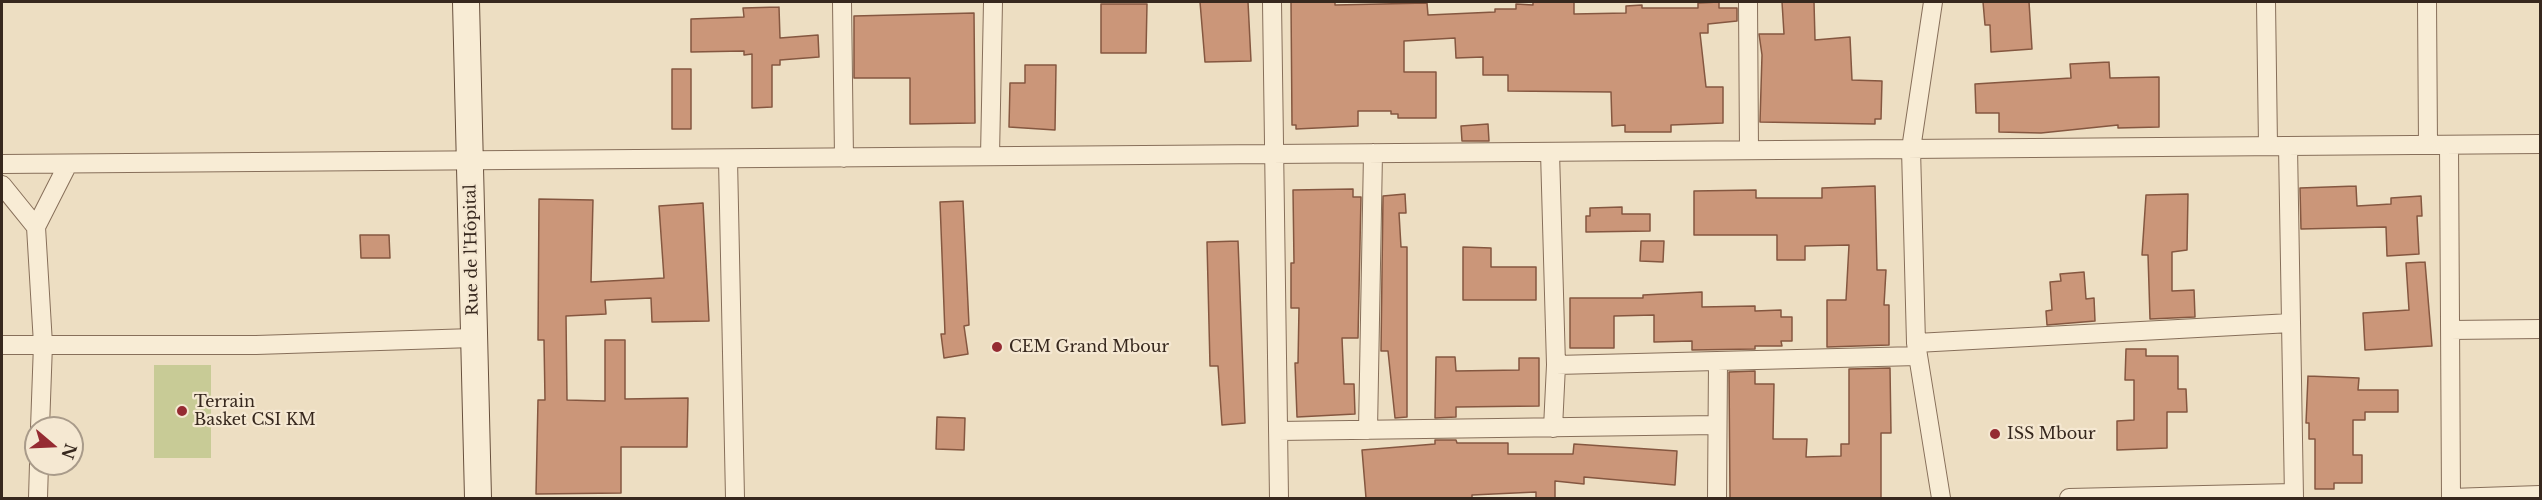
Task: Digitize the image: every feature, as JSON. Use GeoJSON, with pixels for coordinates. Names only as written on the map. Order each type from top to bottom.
{"type":"FeatureCollection","features":[{"type":"Feature","properties":{"kind":"main road","name":"Rue de l'Hôpital"},"geometry":{"type":"LineString","coordinates":[[465,2],[478,498]]}},
{"type":"Feature","properties":{"kind":"street"},"geometry":{"type":"LineString","coordinates":[[842,2],[844,158]]}},
{"type":"Feature","properties":{"kind":"street"},"geometry":{"type":"LineString","coordinates":[[990,156],[993,2]]}},
{"type":"Feature","properties":{"kind":"street"},"geometry":{"type":"LineString","coordinates":[[1272,2],[1279,498]]}},
{"type":"Feature","properties":{"kind":"street"},"geometry":{"type":"LineString","coordinates":[[1748,2],[1749,150]]}},
{"type":"Feature","properties":{"kind":"street"},"geometry":{"type":"LineString","coordinates":[[1933,2],[1911,149],[1917,350],[1941,498]]}},
{"type":"Feature","properties":{"kind":"street"},"geometry":{"type":"LineString","coordinates":[[2266,2],[2268,146]]}},
{"type":"Feature","properties":{"kind":"street"},"geometry":{"type":"LineString","coordinates":[[2427,2],[2428,145]]}},
{"type":"Feature","properties":{"kind":"street"},"geometry":{"type":"LineString","coordinates":[[2,164],[2541,144]]}},
{"type":"Feature","properties":{"kind":"street"},"geometry":{"type":"LineString","coordinates":[[2449,145],[2451,498],[2541,495]]}},
{"type":"Feature","properties":{"kind":"street"},"geometry":{"type":"LineString","coordinates":[[2068,498],[2294,496],[2288,146]]}},
{"type":"Feature","properties":{"kind":"street"},"geometry":{"type":"LineString","coordinates":[[1550,152],[1556,365],[1553,428]]}},
{"type":"Feature","properties":{"kind":"street"},"geometry":{"type":"LineString","coordinates":[[1368,430],[1373,153]]}},
{"type":"Feature","properties":{"kind":"street"},"geometry":{"type":"LineString","coordinates":[[728,159],[735,498]]}},
{"type":"Feature","properties":{"kind":"street"},"geometry":{"type":"LineString","coordinates":[[40,416],[43,344],[36,227],[68,164]]}},
{"type":"Feature","properties":{"kind":"street"},"geometry":{"type":"LineString","coordinates":[[2,184],[36,227]]}},
{"type":"Feature","properties":{"kind":"street"},"geometry":{"type":"LineString","coordinates":[[1556,365],[1718,362],[2291,323]]}},
{"type":"Feature","properties":{"kind":"street"},"geometry":{"type":"LineString","coordinates":[[2450,330],[2541,329]]}},
{"type":"Feature","properties":{"kind":"street"},"geometry":{"type":"LineString","coordinates":[[2,345],[256,345],[473,338]]}},
{"type":"Feature","properties":{"kind":"street"},"geometry":{"type":"LineString","coordinates":[[1717,498],[1718,362]]}},
{"type":"Feature","properties":{"kind":"street"},"geometry":{"type":"LineString","coordinates":[[1278,431],[1717,425]]}},
{"type":"Feature","properties":{"kind":"street"},"geometry":{"type":"LineString","coordinates":[[38,498],[39,476]]}},
{"type":"Feature","properties":{"kind":"green space","name":"Terrain Basket CSI KM"},"geometry":{"type":"Polygon","coordinates":[[[154,365],[211,365],[211,458],[154,458],[154,365]]]}},
{"type":"Feature","properties":{"kind":"building"},"geometry":{"type":"Polygon","coordinates":[[[1200,2],[1248,2],[1251,61],[1205,62],[1200,2]]]}},
{"type":"Feature","properties":{"kind":"building"},"geometry":{"type":"Polygon","coordinates":[[[1291,2],[1335,2],[1335,5],[1427,3],[1428,15],[1495,12],[1495,9],[1516,9],[1516,4],[1533,5],[1533,2],[1574,2],[1574,14],[1626,13],[1626,6],[1642,5],[1642,8],[1698,8],[1698,3],[1719,2],[1719,8],[1737,8],[1737,21],[1708,24],[1708,33],[1700,33],[1706,87],[1723,87],[1723,123],[1671,125],[1671,132],[1625,132],[1625,125],[1612,126],[1611,92],[1508,91],[1508,75],[1483,75],[1483,57],[1456,58],[1455,38],[1404,41],[1404,72],[1436,72],[1436,118],[1398,118],[1398,114],[1391,114],[1391,111],[1358,111],[1358,126],[1296,129],[1296,125],[1292,125],[1291,2]]]}},
{"type":"Feature","properties":{"kind":"building"},"geometry":{"type":"Polygon","coordinates":[[[1782,2],[1814,2],[1815,40],[1850,37],[1852,80],[1882,81],[1881,119],[1875,119],[1875,124],[1760,122],[1762,55],[1759,34],[1784,34],[1782,2]]]}},
{"type":"Feature","properties":{"kind":"building"},"geometry":{"type":"Polygon","coordinates":[[[1983,2],[2029,2],[2032,49],[1991,52],[1990,25],[1985,25],[1983,2]]]}},
{"type":"Feature","properties":{"kind":"building"},"geometry":{"type":"Polygon","coordinates":[[[1101,4],[1147,4],[1146,53],[1101,53],[1101,4]]]}},
{"type":"Feature","properties":{"kind":"building"},"geometry":{"type":"Polygon","coordinates":[[[779,7],[780,38],[818,35],[819,57],[780,60],[780,65],[772,65],[772,107],[752,108],[752,54],[744,55],[744,51],[691,52],[691,19],[744,17],[743,8],[779,7]]]}},
{"type":"Feature","properties":{"kind":"building"},"geometry":{"type":"Polygon","coordinates":[[[974,13],[975,123],[910,124],[910,78],[854,78],[854,16],[974,13]]]}},
{"type":"Feature","properties":{"kind":"building"},"geometry":{"type":"Polygon","coordinates":[[[2109,62],[2110,78],[2159,77],[2159,127],[2118,128],[2118,125],[2041,133],[1999,132],[1999,113],[1976,113],[1975,84],[2071,78],[2070,64],[2109,62]]]}},
{"type":"Feature","properties":{"kind":"building"},"geometry":{"type":"Polygon","coordinates":[[[1025,65],[1056,65],[1055,130],[1009,127],[1010,83],[1025,83],[1025,65]]]}},
{"type":"Feature","properties":{"kind":"building"},"geometry":{"type":"Polygon","coordinates":[[[672,69],[691,69],[691,129],[672,129],[672,69]]]}},
{"type":"Feature","properties":{"kind":"building"},"geometry":{"type":"Polygon","coordinates":[[[1488,124],[1489,141],[1462,141],[1461,126],[1488,124]]]}},
{"type":"Feature","properties":{"kind":"building"},"geometry":{"type":"Polygon","coordinates":[[[1875,186],[1877,270],[1886,270],[1884,305],[1889,305],[1889,345],[1827,347],[1827,300],[1846,300],[1849,245],[1805,246],[1805,260],[1777,260],[1777,235],[1694,235],[1694,191],[1756,190],[1756,198],[1822,198],[1822,188],[1875,186]]]}},
{"type":"Feature","properties":{"kind":"building"},"geometry":{"type":"Polygon","coordinates":[[[2356,186],[2357,206],[2391,204],[2391,198],[2421,196],[2422,216],[2417,216],[2419,254],[2387,256],[2386,227],[2301,229],[2300,188],[2356,186]]]}},
{"type":"Feature","properties":{"kind":"building"},"geometry":{"type":"Polygon","coordinates":[[[1353,189],[1353,197],[1361,197],[1358,338],[1342,338],[1344,384],[1354,384],[1355,414],[1297,417],[1295,363],[1298,363],[1299,308],[1291,308],[1291,263],[1294,263],[1293,190],[1353,189]]]}},
{"type":"Feature","properties":{"kind":"building"},"geometry":{"type":"Polygon","coordinates":[[[1405,194],[1406,213],[1399,213],[1401,247],[1407,247],[1407,417],[1395,418],[1388,351],[1381,351],[1383,196],[1405,194]]]}},
{"type":"Feature","properties":{"kind":"building"},"geometry":{"type":"Polygon","coordinates":[[[2188,194],[2187,250],[2172,252],[2172,291],[2194,290],[2195,317],[2150,319],[2148,255],[2142,255],[2146,195],[2188,194]]]}},
{"type":"Feature","properties":{"kind":"building"},"geometry":{"type":"Polygon","coordinates":[[[539,199],[593,200],[591,282],[664,278],[659,206],[703,203],[709,321],[652,322],[651,298],[605,300],[606,314],[566,316],[567,400],[605,401],[605,340],[625,340],[625,399],[688,398],[687,447],[621,447],[621,493],[536,494],[538,400],[545,400],[544,340],[538,340],[539,199]]]}},
{"type":"Feature","properties":{"kind":"building"},"geometry":{"type":"Polygon","coordinates":[[[963,201],[969,325],[964,326],[968,354],[944,358],[941,334],[945,334],[940,202],[963,201]]]}},
{"type":"Feature","properties":{"kind":"building"},"geometry":{"type":"Polygon","coordinates":[[[1622,207],[1622,214],[1650,214],[1650,231],[1586,232],[1586,216],[1590,216],[1590,208],[1622,207]]]}},
{"type":"Feature","properties":{"kind":"building"},"geometry":{"type":"Polygon","coordinates":[[[360,235],[389,235],[390,258],[361,258],[360,235]]]}},
{"type":"Feature","properties":{"kind":"building"},"geometry":{"type":"Polygon","coordinates":[[[1238,241],[1245,423],[1222,425],[1218,366],[1210,366],[1207,242],[1238,241]]]}},
{"type":"Feature","properties":{"kind":"building"},"geometry":{"type":"Polygon","coordinates":[[[1641,241],[1664,241],[1663,262],[1640,261],[1641,241]]]}},
{"type":"Feature","properties":{"kind":"building"},"geometry":{"type":"Polygon","coordinates":[[[1463,247],[1491,248],[1491,267],[1536,267],[1536,300],[1463,300],[1463,247]]]}},
{"type":"Feature","properties":{"kind":"building"},"geometry":{"type":"Polygon","coordinates":[[[2425,262],[2432,346],[2365,350],[2363,313],[2409,310],[2406,263],[2425,262]]]}},
{"type":"Feature","properties":{"kind":"building"},"geometry":{"type":"Polygon","coordinates":[[[2084,272],[2086,299],[2094,298],[2095,321],[2047,325],[2046,311],[2052,310],[2050,282],[2061,281],[2060,274],[2084,272]]]}},
{"type":"Feature","properties":{"kind":"building"},"geometry":{"type":"Polygon","coordinates":[[[1702,292],[1702,307],[1755,306],[1755,311],[1781,310],[1781,317],[1792,317],[1792,341],[1781,341],[1782,346],[1755,346],[1755,349],[1692,350],[1692,341],[1654,342],[1654,315],[1614,316],[1614,348],[1570,348],[1570,298],[1643,298],[1643,295],[1702,292]]]}},
{"type":"Feature","properties":{"kind":"building"},"geometry":{"type":"Polygon","coordinates":[[[2126,349],[2146,349],[2146,356],[2178,356],[2178,389],[2186,389],[2187,412],[2167,412],[2167,448],[2117,450],[2117,421],[2134,420],[2134,380],[2125,380],[2126,349]]]}},
{"type":"Feature","properties":{"kind":"building"},"geometry":{"type":"Polygon","coordinates":[[[1436,357],[1455,357],[1456,371],[1519,370],[1519,358],[1539,358],[1539,406],[1456,407],[1456,417],[1435,418],[1436,357]]]}},
{"type":"Feature","properties":{"kind":"building"},"geometry":{"type":"Polygon","coordinates":[[[1890,368],[1891,433],[1881,433],[1881,498],[1730,498],[1729,372],[1755,371],[1755,384],[1774,384],[1773,439],[1807,439],[1806,457],[1841,456],[1841,444],[1849,444],[1849,369],[1890,368]]]}},
{"type":"Feature","properties":{"kind":"building"},"geometry":{"type":"Polygon","coordinates":[[[2308,376],[2359,378],[2358,390],[2398,390],[2398,412],[2365,412],[2365,420],[2353,420],[2353,455],[2362,455],[2362,483],[2334,483],[2334,489],[2315,489],[2315,439],[2309,439],[2309,423],[2306,423],[2308,376]]]}},
{"type":"Feature","properties":{"kind":"building"},"geometry":{"type":"Polygon","coordinates":[[[937,417],[965,418],[964,450],[936,449],[937,417]]]}},
{"type":"Feature","properties":{"kind":"building"},"geometry":{"type":"Polygon","coordinates":[[[1435,440],[1456,440],[1457,443],[1508,443],[1508,454],[1573,454],[1574,444],[1677,451],[1675,485],[1584,477],[1584,484],[1555,481],[1555,498],[1536,498],[1536,492],[1472,495],[1472,498],[1366,498],[1362,450],[1435,444],[1435,440]]]}},
{"type":"Feature","properties":{"kind":"place","name":"CEM Grand Mbour"},"geometry":{"type":"Point","coordinates":[997,347]}},
{"type":"Feature","properties":{"kind":"place","name":"Terrain Basket CSI KM"},"geometry":{"type":"Point","coordinates":[182,411]}},
{"type":"Feature","properties":{"kind":"place","name":"ISS Mbour"},"geometry":{"type":"Point","coordinates":[1995,434]}}]}
